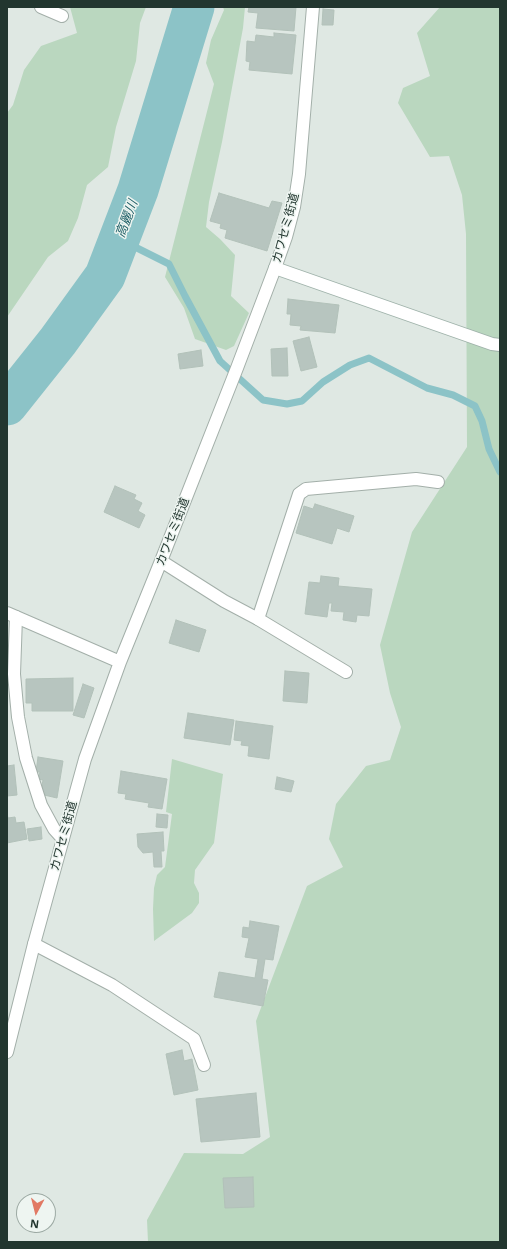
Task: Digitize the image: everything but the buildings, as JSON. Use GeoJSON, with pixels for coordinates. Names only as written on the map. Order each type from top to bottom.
{"type":"FeatureCollection","features":[{"type":"Feature","properties":{"kind":"street"},"geometry":{"type":"LineString","coordinates":[[41,7],[62,16]]}},
{"type":"Feature","properties":{"kind":"street","name":"カワセミ街道"},"geometry":{"type":"LineString","coordinates":[[7,1052],[34,944],[85,759],[120,662],[226,396],[275,268],[294,207],[299,174],[312,7]]}},
{"type":"Feature","properties":{"kind":"street"},"geometry":{"type":"LineString","coordinates":[[275,268],[492,344],[500,345]]}},
{"type":"Feature","properties":{"kind":"street"},"geometry":{"type":"LineString","coordinates":[[258,619],[299,494],[306,488],[416,479],[438,482]]}},
{"type":"Feature","properties":{"kind":"street"},"geometry":{"type":"LineString","coordinates":[[161,561],[224,601],[258,619],[346,672]]}},
{"type":"Feature","properties":{"kind":"street"},"geometry":{"type":"LineString","coordinates":[[63,839],[54,829],[41,805],[26,758],[18,718],[14,674],[12,615],[120,662]]}},
{"type":"Feature","properties":{"kind":"street"},"geometry":{"type":"LineString","coordinates":[[34,944],[112,986],[194,1039],[204,1065]]}},
{"type":"Feature","properties":{"kind":"green space"},"geometry":{"type":"Polygon","coordinates":[[[70,7],[146,7],[140,23],[136,61],[116,127],[108,167],[87,185],[78,218],[68,241],[48,257],[7,317],[7,113],[13,105],[24,70],[41,46],[77,33],[70,7]]]}},
{"type":"Feature","properties":{"kind":"green space"},"geometry":{"type":"Polygon","coordinates":[[[223,7],[245,7],[243,28],[222,142],[209,202],[206,227],[235,255],[231,296],[249,313],[234,346],[226,350],[195,339],[184,308],[165,277],[214,84],[206,63],[211,40],[224,10],[223,7]]]}},
{"type":"Feature","properties":{"kind":"green space"},"geometry":{"type":"Polygon","coordinates":[[[440,7],[500,7],[500,1242],[148,1242],[147,1220],[184,1153],[243,1154],[270,1137],[256,1021],[307,886],[343,867],[329,839],[336,804],[366,766],[390,760],[401,727],[390,693],[380,645],[412,532],[467,447],[466,234],[462,195],[449,156],[430,157],[398,103],[403,88],[430,76],[417,33],[440,7]]]}},
{"type":"Feature","properties":{"kind":"green space"},"geometry":{"type":"Polygon","coordinates":[[[172,759],[223,774],[214,843],[195,870],[194,883],[199,893],[199,903],[192,913],[154,941],[154,888],[157,875],[165,867],[172,814],[166,812],[172,759]]]}},
{"type":"Feature","properties":{"kind":"waterway","name":"高麗川"},"geometry":{"type":"LineString","coordinates":[[7,405],[58,341],[105,276],[138,190],[194,7]]}},
{"type":"Feature","properties":{"kind":"waterway"},"geometry":{"type":"LineString","coordinates":[[119,239],[169,264],[220,361],[263,400],[287,404],[302,401],[323,382],[350,365],[369,358],[427,388],[453,395],[475,406],[482,421],[489,449],[500,472]]}}]}
